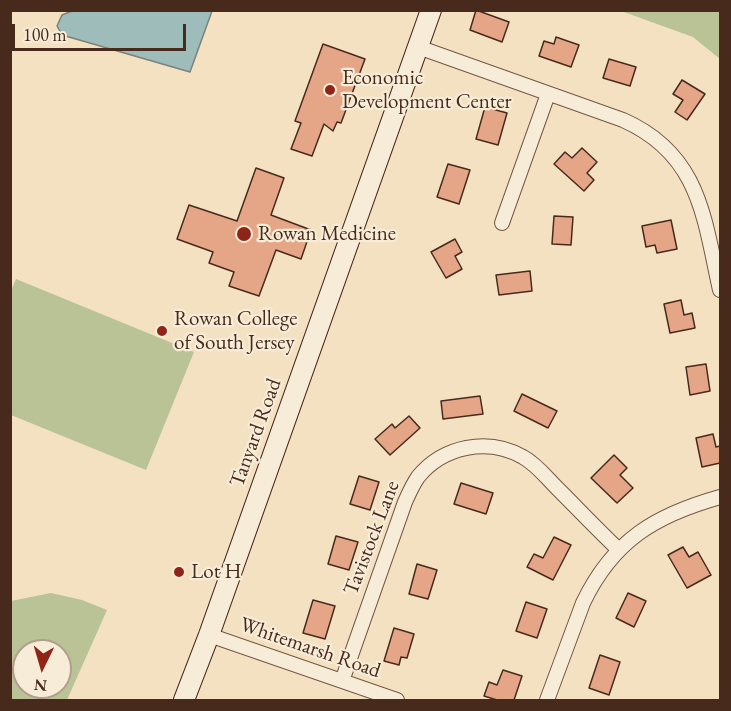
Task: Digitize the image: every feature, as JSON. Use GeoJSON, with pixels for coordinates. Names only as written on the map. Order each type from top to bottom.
{"type":"FeatureCollection","features":[{"type":"Feature","properties":{"kind":"street","name":"Tanyard Road"},"geometry":{"type":"LineString","coordinates":[[184,700],[431,10]]}},
{"type":"Feature","properties":{"kind":"street"},"geometry":{"type":"LineString","coordinates":[[418,48],[623,120],[643,130],[659,142],[682,168],[694,187],[703,212],[720,290]]}},
{"type":"Feature","properties":{"kind":"street"},"geometry":{"type":"LineString","coordinates":[[502,223],[548,94]]}},
{"type":"Feature","properties":{"kind":"street","name":"Tavistock Lane"},"geometry":{"type":"LineString","coordinates":[[342,681],[409,493],[418,477],[426,469],[451,451],[489,446],[524,457],[619,550]]}},
{"type":"Feature","properties":{"kind":"street"},"geometry":{"type":"LineString","coordinates":[[547,700],[590,589],[619,550],[655,522],[691,505],[720,497]]}},
{"type":"Feature","properties":{"kind":"street","name":"Whitemarsh Road"},"geometry":{"type":"LineString","coordinates":[[209,635],[397,700]]}},
{"type":"Feature","properties":{"kind":"green space"},"geometry":{"type":"Polygon","coordinates":[[[621,11],[720,11],[720,59],[693,37],[621,11]]]}},
{"type":"Feature","properties":{"kind":"green space"},"geometry":{"type":"Polygon","coordinates":[[[16,279],[194,352],[146,470],[11,415],[10,293],[16,279]]]}},
{"type":"Feature","properties":{"kind":"green space"},"geometry":{"type":"Polygon","coordinates":[[[51,593],[82,600],[107,610],[72,689],[72,639],[12,639],[12,699],[67,699],[11,700],[11,601],[51,593]]]}},
{"type":"Feature","properties":{"kind":"water"},"geometry":{"type":"Polygon","coordinates":[[[72,11],[212,11],[190,72],[62,35],[57,26],[62,15],[72,11]]]}},
{"type":"Feature","properties":{"kind":"building"},"geometry":{"type":"Polygon","coordinates":[[[476,10],[509,22],[502,42],[470,30],[476,10]]]}},
{"type":"Feature","properties":{"kind":"building"},"geometry":{"type":"Polygon","coordinates":[[[556,37],[579,45],[571,67],[539,56],[544,41],[554,44],[556,37]]]}},
{"type":"Feature","properties":{"kind":"building","name":"Economic Development Center"},"geometry":{"type":"Polygon","coordinates":[[[323,44],[365,59],[341,123],[337,122],[333,131],[324,124],[312,156],[291,149],[301,123],[295,121],[323,44]]]}},
{"type":"Feature","properties":{"kind":"building"},"geometry":{"type":"Polygon","coordinates":[[[609,59],[636,67],[630,86],[603,78],[609,59]]]}},
{"type":"Feature","properties":{"kind":"building"},"geometry":{"type":"Polygon","coordinates":[[[682,80],[705,94],[687,120],[675,112],[683,100],[673,94],[682,80]]]}},
{"type":"Feature","properties":{"kind":"building"},"geometry":{"type":"Polygon","coordinates":[[[485,107],[507,113],[498,145],[476,139],[485,107]]]}},
{"type":"Feature","properties":{"kind":"building"},"geometry":{"type":"Polygon","coordinates":[[[582,148],[597,162],[587,173],[594,180],[584,191],[554,164],[565,152],[572,158],[582,148]]]}},
{"type":"Feature","properties":{"kind":"building"},"geometry":{"type":"Polygon","coordinates":[[[448,164],[470,170],[459,204],[437,197],[448,164]]]}},
{"type":"Feature","properties":{"kind":"building","name":"Rowan Medicine"},"geometry":{"type":"Polygon","coordinates":[[[256,168],[284,178],[271,215],[311,230],[301,259],[276,250],[259,296],[229,286],[234,272],[209,263],[213,252],[177,239],[189,205],[237,221],[256,168]]]}},
{"type":"Feature","properties":{"kind":"building"},"geometry":{"type":"Polygon","coordinates":[[[554,216],[573,217],[571,245],[552,244],[554,216]]]}},
{"type":"Feature","properties":{"kind":"building"},"geometry":{"type":"Polygon","coordinates":[[[671,220],[677,249],[657,253],[655,245],[646,247],[642,226],[671,220]]]}},
{"type":"Feature","properties":{"kind":"building"},"geometry":{"type":"Polygon","coordinates":[[[455,239],[462,252],[455,256],[462,269],[446,278],[431,252],[455,239]]]}},
{"type":"Feature","properties":{"kind":"building"},"geometry":{"type":"Polygon","coordinates":[[[530,271],[532,291],[499,295],[496,275],[530,271]]]}},
{"type":"Feature","properties":{"kind":"building"},"geometry":{"type":"Polygon","coordinates":[[[681,300],[684,315],[692,313],[695,328],[670,333],[664,304],[681,300]]]}},
{"type":"Feature","properties":{"kind":"building"},"geometry":{"type":"Polygon","coordinates":[[[706,364],[710,391],[690,395],[686,367],[706,364]]]}},
{"type":"Feature","properties":{"kind":"building"},"geometry":{"type":"Polygon","coordinates":[[[522,394],[557,411],[548,428],[514,411],[522,394]]]}},
{"type":"Feature","properties":{"kind":"building"},"geometry":{"type":"Polygon","coordinates":[[[480,396],[483,414],[443,419],[441,401],[480,396]]]}},
{"type":"Feature","properties":{"kind":"building"},"geometry":{"type":"Polygon","coordinates":[[[409,416],[420,428],[390,455],[375,439],[392,424],[395,428],[409,416]]]}},
{"type":"Feature","properties":{"kind":"building"},"geometry":{"type":"Polygon","coordinates":[[[713,434],[716,447],[720,446],[720,463],[702,467],[696,438],[713,434]]]}},
{"type":"Feature","properties":{"kind":"building"},"geometry":{"type":"Polygon","coordinates":[[[614,455],[627,468],[620,475],[633,488],[617,503],[591,478],[614,455]]]}},
{"type":"Feature","properties":{"kind":"building"},"geometry":{"type":"Polygon","coordinates":[[[359,476],[379,482],[370,510],[350,504],[359,476]]]}},
{"type":"Feature","properties":{"kind":"building"},"geometry":{"type":"Polygon","coordinates":[[[461,483],[493,493],[486,514],[454,504],[461,483]]]}},
{"type":"Feature","properties":{"kind":"building"},"geometry":{"type":"Polygon","coordinates":[[[336,536],[358,542],[349,570],[328,564],[336,536]]]}},
{"type":"Feature","properties":{"kind":"building"},"geometry":{"type":"Polygon","coordinates":[[[554,537],[571,545],[553,580],[527,567],[534,554],[543,558],[554,537]]]}},
{"type":"Feature","properties":{"kind":"building"},"geometry":{"type":"Polygon","coordinates":[[[683,547],[689,557],[698,552],[711,575],[687,588],[668,555],[683,547]]]}},
{"type":"Feature","properties":{"kind":"building"},"geometry":{"type":"Polygon","coordinates":[[[417,564],[437,570],[428,599],[409,594],[417,564]]]}},
{"type":"Feature","properties":{"kind":"building"},"geometry":{"type":"Polygon","coordinates":[[[628,593],[646,601],[634,627],[616,618],[628,593]]]}},
{"type":"Feature","properties":{"kind":"building"},"geometry":{"type":"Polygon","coordinates":[[[313,600],[335,606],[325,639],[303,633],[313,600]]]}},
{"type":"Feature","properties":{"kind":"building"},"geometry":{"type":"Polygon","coordinates":[[[526,602],[547,609],[537,638],[516,631],[526,602]]]}},
{"type":"Feature","properties":{"kind":"building"},"geometry":{"type":"Polygon","coordinates":[[[394,628],[414,634],[407,658],[401,657],[399,665],[384,661],[394,628]]]}},
{"type":"Feature","properties":{"kind":"building"},"geometry":{"type":"Polygon","coordinates":[[[600,655],[620,662],[609,695],[589,688],[600,655]]]}},
{"type":"Feature","properties":{"kind":"building"},"geometry":{"type":"Polygon","coordinates":[[[503,670],[522,676],[514,700],[497,700],[484,696],[489,682],[497,685],[503,670]]]}},
{"type":"Feature","properties":{"kind":"place","name":"Economic Development Center"},"geometry":{"type":"Point","coordinates":[330,90]}},
{"type":"Feature","properties":{"kind":"place","name":"Rowan Medicine"},"geometry":{"type":"Point","coordinates":[244,234]}},
{"type":"Feature","properties":{"kind":"place","name":"Rowan College of South Jersey"},"geometry":{"type":"Point","coordinates":[162,331]}},
{"type":"Feature","properties":{"kind":"place","name":"Lot H"},"geometry":{"type":"Point","coordinates":[179,572]}}]}
